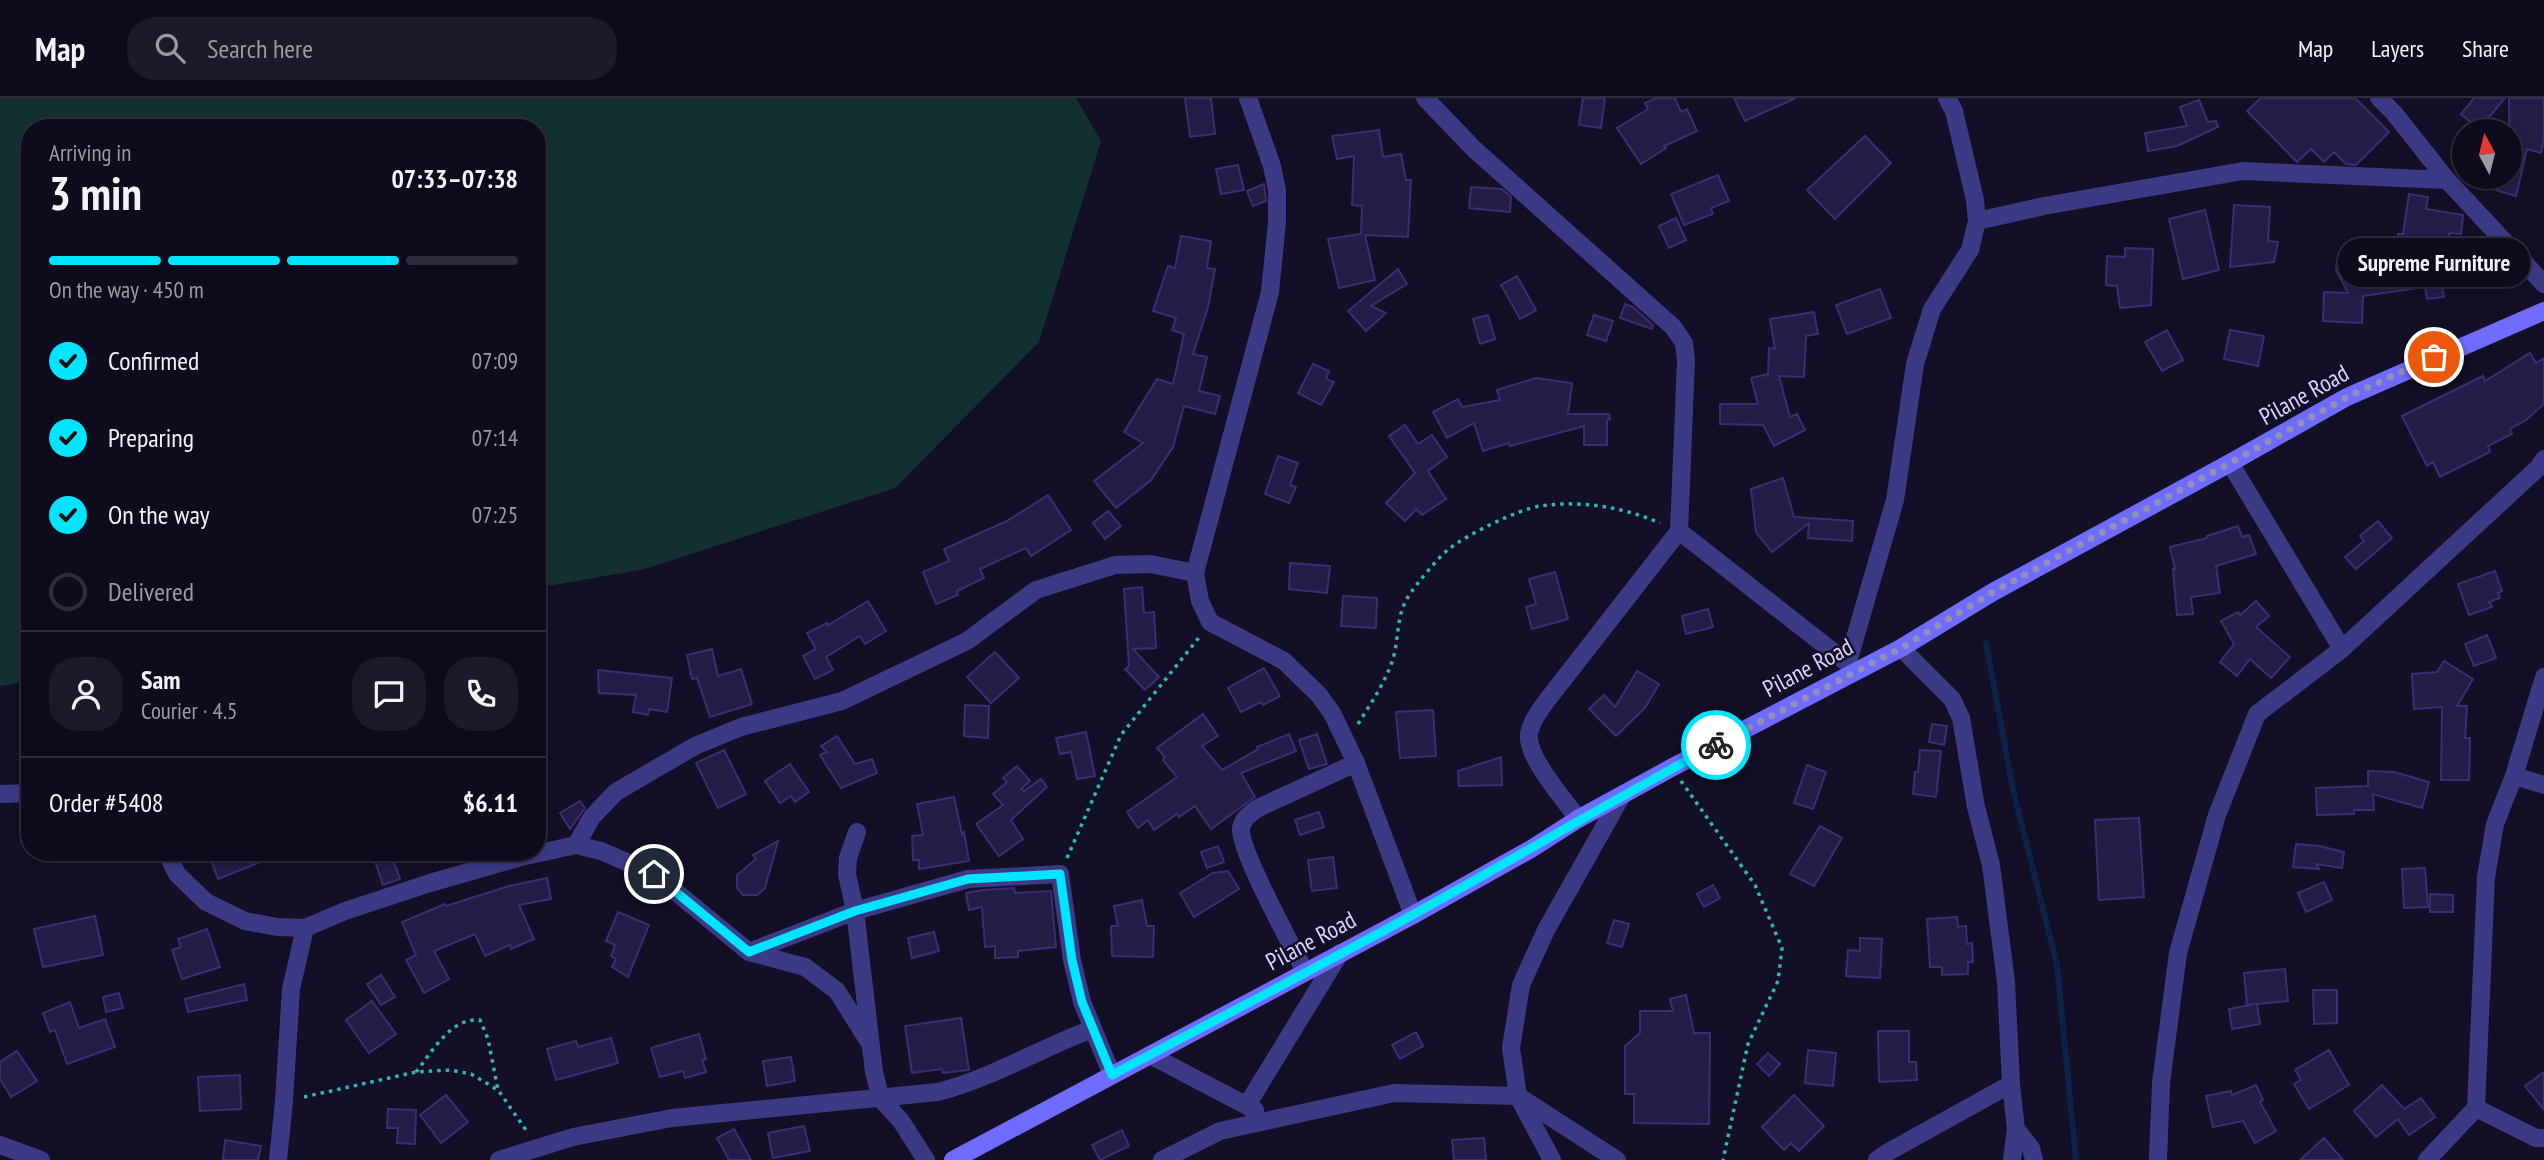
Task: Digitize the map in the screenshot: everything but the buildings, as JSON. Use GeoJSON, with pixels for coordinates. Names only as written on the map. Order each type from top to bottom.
{"type":"FeatureCollection","features":[{"type":"Feature","properties":{"kind":"main road","name":"Pilane Road"},"geometry":{"type":"LineString","coordinates":[[953,1160],[1413,915],[1852,666],[1901,648],[1993,592],[2347,397],[2544,311]]}},
{"type":"Feature","properties":{"kind":"street"},"geometry":{"type":"LineString","coordinates":[[1248,98],[1272,166],[1277,190],[1277,222],[1270,292],[1195,573],[1199,601],[1210,622],[1284,661],[1319,695],[1348,741],[1413,915]]}},
{"type":"Feature","properties":{"kind":"street"},"geometry":{"type":"LineString","coordinates":[[1426,98],[1474,149],[1673,327],[1684,343],[1686,360],[1679,531],[1534,719],[1528,736],[1531,754],[1578,819]]}},
{"type":"Feature","properties":{"kind":"street"},"geometry":{"type":"LineString","coordinates":[[1679,531],[1852,666],[1895,500],[1915,364],[1932,309],[1970,250],[1977,221],[1975,200],[1954,111],[1947,98]]}},
{"type":"Feature","properties":{"kind":"street"},"geometry":{"type":"LineString","coordinates":[[2379,98],[2397,105],[2447,180],[2544,284]]}},
{"type":"Feature","properties":{"kind":"street"},"geometry":{"type":"LineString","coordinates":[[1977,221],[2044,206],[2243,171],[2447,180]]}},
{"type":"Feature","properties":{"kind":"street"},"geometry":{"type":"LineString","coordinates":[[2230,463],[2342,649]]}},
{"type":"Feature","properties":{"kind":"street"},"geometry":{"type":"LineString","coordinates":[[2158,1160],[2161,1083],[2178,953],[2217,814],[2257,714],[2342,649],[2542,468]]}},
{"type":"Feature","properties":{"kind":"street"},"geometry":{"type":"LineString","coordinates":[[576,845],[592,817],[616,792],[695,746],[741,727],[842,701],[967,641],[1036,590],[1115,565],[1150,564],[1195,573]]}},
{"type":"Feature","properties":{"kind":"street"},"geometry":{"type":"LineString","coordinates":[[1901,648],[1951,699],[1961,718],[1976,807],[1991,864],[2006,982],[2016,1129],[2012,1160]]}},
{"type":"Feature","properties":{"kind":"street"},"geometry":{"type":"LineString","coordinates":[[2427,1160],[2476,1108],[2486,877],[2495,824],[2514,776],[2544,677]]}},
{"type":"Feature","properties":{"kind":"street"},"geometry":{"type":"LineString","coordinates":[[1305,972],[1245,850],[1241,827],[1245,817],[1258,808],[1356,763]]}},
{"type":"Feature","properties":{"kind":"street"},"geometry":{"type":"LineString","coordinates":[[2514,776],[2544,786]]}},
{"type":"Feature","properties":{"kind":"street"},"geometry":{"type":"LineString","coordinates":[[0,794],[21,793]]}},
{"type":"Feature","properties":{"kind":"street"},"geometry":{"type":"LineString","coordinates":[[1552,1160],[1518,1096],[1511,1048],[1521,985],[1546,930],[1621,797]]}},
{"type":"Feature","properties":{"kind":"street"},"geometry":{"type":"LineString","coordinates":[[858,832],[848,858],[847,874],[855,911],[869,1042],[881,1099],[901,1121],[926,1160]]}},
{"type":"Feature","properties":{"kind":"street"},"geometry":{"type":"LineString","coordinates":[[546,852],[576,845],[601,851],[654,874],[749,952],[805,967],[837,991],[869,1042]]}},
{"type":"Feature","properties":{"kind":"street"},"geometry":{"type":"LineString","coordinates":[[170,861],[177,874],[206,902],[245,921],[277,927],[305,928],[345,911],[430,883],[510,861]]}},
{"type":"Feature","properties":{"kind":"street"},"geometry":{"type":"LineString","coordinates":[[749,952],[855,911],[968,879],[1060,874],[1072,960],[1082,1002],[1112,1075]]}},
{"type":"Feature","properties":{"kind":"street"},"geometry":{"type":"LineString","coordinates":[[278,1160],[291,989],[305,928]]}},
{"type":"Feature","properties":{"kind":"street"},"geometry":{"type":"LineString","coordinates":[[1247,1105],[1340,953]]}},
{"type":"Feature","properties":{"kind":"street"},"geometry":{"type":"LineString","coordinates":[[499,1160],[573,1137],[672,1118],[938,1092],[964,1085],[1092,1030]]}},
{"type":"Feature","properties":{"kind":"street"},"geometry":{"type":"LineString","coordinates":[[1150,1055],[1270,1119]]}},
{"type":"Feature","properties":{"kind":"street"},"geometry":{"type":"LineString","coordinates":[[1877,1160],[2011,1084]]}},
{"type":"Feature","properties":{"kind":"street"},"geometry":{"type":"LineString","coordinates":[[1162,1160],[1220,1130],[1394,1093],[1518,1096],[1617,1160]]}},
{"type":"Feature","properties":{"kind":"street"},"geometry":{"type":"LineString","coordinates":[[2476,1108],[2536,1138],[2544,1138]]}},
{"type":"Feature","properties":{"kind":"street"},"geometry":{"type":"LineString","coordinates":[[2016,1129],[2031,1148],[2034,1160]]}},
{"type":"Feature","properties":{"kind":"street"},"geometry":{"type":"LineString","coordinates":[[0,1145],[41,1160]]}},
{"type":"Feature","properties":{"kind":"path"},"geometry":{"type":"LineString","coordinates":[[1348,741],[1386,679],[1406,599],[1448,549],[1501,520],[1539,506],[1596,504],[1637,513],[1679,531]]}},
{"type":"Feature","properties":{"kind":"path"},"geometry":{"type":"LineString","coordinates":[[1060,874],[1121,735],[1210,622]]}},
{"type":"Feature","properties":{"kind":"path"},"geometry":{"type":"LineString","coordinates":[[1671,768],[1755,885],[1782,948],[1778,981],[1748,1044],[1723,1160]]}},
{"type":"Feature","properties":{"kind":"path"},"geometry":{"type":"LineString","coordinates":[[416,1072],[444,1037],[460,1023],[480,1020],[488,1039],[498,1090],[538,1147]]}},
{"type":"Feature","properties":{"kind":"path"},"geometry":{"type":"LineString","coordinates":[[284,1101],[416,1072],[450,1070],[471,1074],[498,1090]]}},
{"type":"Feature","properties":{"kind":"green space"},"geometry":{"type":"Polygon","coordinates":[[[0,98],[1076,98],[1101,141],[1039,342],[895,488],[645,569],[546,586],[546,119],[21,119],[21,682],[0,686],[0,98]]]}},
{"type":"Feature","properties":{"kind":"waterway"},"geometry":{"type":"LineString","coordinates":[[1986,643],[2013,790],[2057,965],[2076,1160]]}},
{"type":"Feature","properties":{"kind":"way so far"},"geometry":{"type":"LineString","coordinates":[[1716,745],[1901,648],[1993,592],[2347,397],[2434,357]]}},
{"type":"Feature","properties":{"kind":"place","name":"Supreme Furniture"},"geometry":{"type":"Point","coordinates":[2434,357]}},
{"type":"Feature","properties":{"kind":"route"},"geometry":{"type":"LineString","coordinates":[[654,874],[749,952],[855,911],[968,879],[1060,874],[1072,960],[1082,1002],[1112,1075],[1413,915],[1531,849],[1578,819],[1716,745]]}}]}
